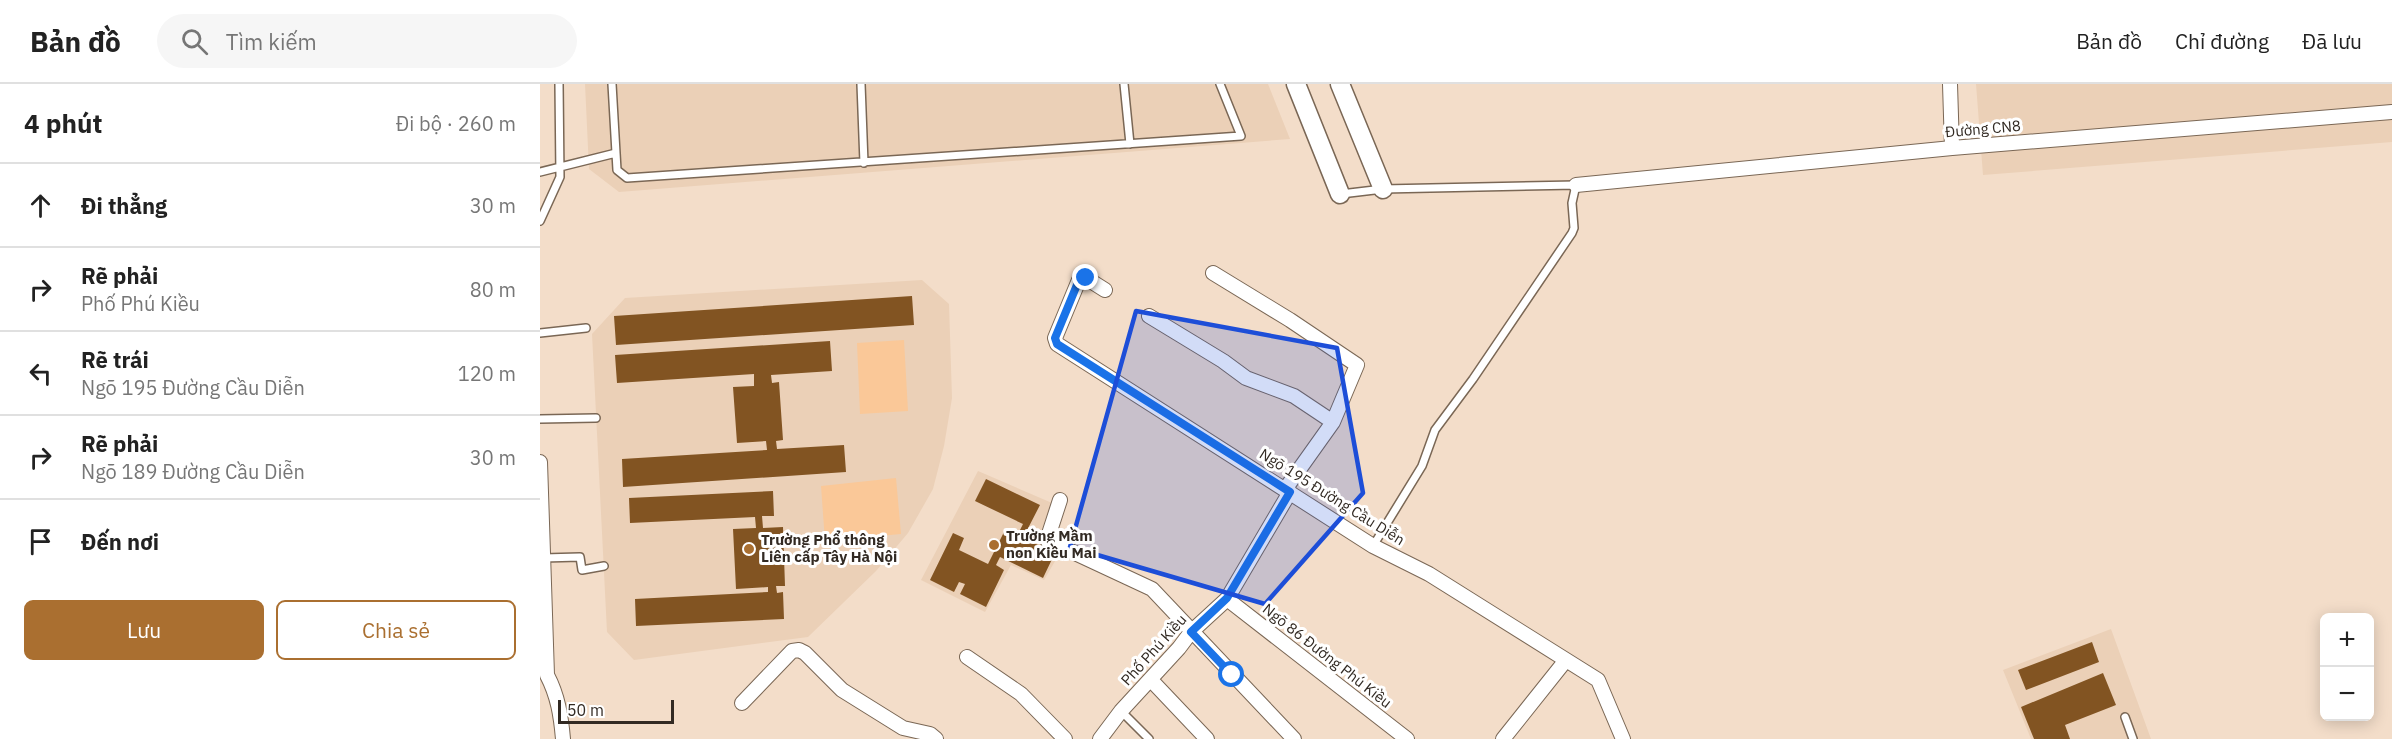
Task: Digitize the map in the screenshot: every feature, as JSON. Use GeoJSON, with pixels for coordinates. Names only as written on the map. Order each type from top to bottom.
{"type":"FeatureCollection","features":[{"type":"Feature","properties":{"kind":"street"},"geometry":{"type":"LineString","coordinates":[[1296,84],[1340,194]]}},
{"type":"Feature","properties":{"kind":"street"},"geometry":{"type":"LineString","coordinates":[[1340,84],[1383,189]]}},
{"type":"Feature","properties":{"kind":"street"},"geometry":{"type":"LineString","coordinates":[[1950,84],[1952,148]]}},
{"type":"Feature","properties":{"kind":"street","name":"Đường CN8"},"geometry":{"type":"LineString","coordinates":[[1576,185],[1952,148],[2392,112]]}},
{"type":"Feature","properties":{"kind":"street","name":"Phố Phú Kiều"},"geometry":{"type":"LineString","coordinates":[[1100,739],[1120,711],[1151,680],[1191,632],[1227,598],[1288,490],[1333,422],[1357,365],[1290,320],[1213,273]]}},
{"type":"Feature","properties":{"kind":"street","name":"Ngõ 195 Đường Cầu Diễn"},"geometry":{"type":"LineString","coordinates":[[1105,290],[1086,278],[1079,280],[1055,338],[1057,344],[1373,546],[1429,574],[1598,680],[1623,739]]}},
{"type":"Feature","properties":{"kind":"street"},"geometry":{"type":"LineString","coordinates":[[1149,316],[1223,361],[1246,378],[1294,396],[1333,422]]}},
{"type":"Feature","properties":{"kind":"street"},"geometry":{"type":"LineString","coordinates":[[540,463],[544,675],[560,708],[562,739]]}},
{"type":"Feature","properties":{"kind":"street"},"geometry":{"type":"LineString","coordinates":[[1060,500],[1047,540],[1152,589],[1294,739]]}},
{"type":"Feature","properties":{"kind":"street","name":"Ngõ 86 Đường Phú Kiều"},"geometry":{"type":"LineString","coordinates":[[1227,598],[1407,739]]}},
{"type":"Feature","properties":{"kind":"street"},"geometry":{"type":"LineString","coordinates":[[742,703],[792,651],[799,650],[805,653],[842,690],[903,728],[930,734],[936,739]]}},
{"type":"Feature","properties":{"kind":"street"},"geometry":{"type":"LineString","coordinates":[[967,657],[1021,694],[1065,739]]}},
{"type":"Feature","properties":{"kind":"street"},"geometry":{"type":"LineString","coordinates":[[1503,739],[1566,660]]}},
{"type":"Feature","properties":{"kind":"street"},"geometry":{"type":"LineString","coordinates":[[1151,680],[1207,739]]}},
{"type":"Feature","properties":{"kind":"lane"},"geometry":{"type":"LineString","coordinates":[[540,221],[560,177],[559,84]]}},
{"type":"Feature","properties":{"kind":"lane"},"geometry":{"type":"LineString","coordinates":[[612,84],[617,170],[627,178],[1241,136],[1220,84]]}},
{"type":"Feature","properties":{"kind":"lane"},"geometry":{"type":"LineString","coordinates":[[861,84],[864,163]]}},
{"type":"Feature","properties":{"kind":"lane"},"geometry":{"type":"LineString","coordinates":[[1124,84],[1130,144]]}},
{"type":"Feature","properties":{"kind":"lane"},"geometry":{"type":"LineString","coordinates":[[540,172],[616,153]]}},
{"type":"Feature","properties":{"kind":"lane"},"geometry":{"type":"LineString","coordinates":[[1340,194],[1383,189],[1576,185],[1572,203],[1574,228],[1572,233],[1469,385],[1435,430],[1422,466],[1373,546]]}},
{"type":"Feature","properties":{"kind":"lane"},"geometry":{"type":"LineString","coordinates":[[540,333],[586,328]]}},
{"type":"Feature","properties":{"kind":"lane"},"geometry":{"type":"LineString","coordinates":[[540,419],[596,417]]}},
{"type":"Feature","properties":{"kind":"lane"},"geometry":{"type":"LineString","coordinates":[[543,558],[580,557],[582,570],[604,566]]}},
{"type":"Feature","properties":{"kind":"lane"},"geometry":{"type":"LineString","coordinates":[[1120,711],[1149,739]]}},
{"type":"Feature","properties":{"kind":"lane"},"geometry":{"type":"LineString","coordinates":[[2125,717],[2133,739]]}},
{"type":"Feature","properties":{"kind":"highlighted area"},"geometry":{"type":"Polygon","coordinates":[[[1136,311],[1337,348],[1363,493],[1265,604],[1070,547],[1136,311]]]}},
{"type":"Feature","properties":{"kind":"shaded area"},"geometry":{"type":"Polygon","coordinates":[[[585,84],[1268,84],[1290,139],[619,192],[589,169],[585,84]]]}},
{"type":"Feature","properties":{"kind":"shaded area"},"geometry":{"type":"Polygon","coordinates":[[[1976,84],[2392,84],[2392,142],[1983,175],[1976,84]]]}},
{"type":"Feature","properties":{"kind":"shaded area"},"geometry":{"type":"Polygon","coordinates":[[[922,280],[949,304],[952,398],[944,446],[933,489],[908,533],[876,571],[808,637],[634,660],[607,632],[592,334],[625,298],[922,280]]]}},
{"type":"Feature","properties":{"kind":"shaded area"},"geometry":{"type":"Polygon","coordinates":[[[904,340],[908,411],[860,414],[857,343],[904,340]]]}},
{"type":"Feature","properties":{"kind":"shaded area","name":"Trường Mầm non Kiều Mai"},"geometry":{"type":"Polygon","coordinates":[[[978,471],[1052,503],[1038,539],[1061,551],[1044,580],[1011,565],[985,612],[921,580],[978,471]]]}},
{"type":"Feature","properties":{"kind":"shaded area"},"geometry":{"type":"Polygon","coordinates":[[[896,478],[901,534],[825,541],[821,486],[896,478]]]}},
{"type":"Feature","properties":{"kind":"shaded area"},"geometry":{"type":"Polygon","coordinates":[[[2111,629],[2151,739],[2031,739],[2003,670],[2111,629]]]}},
{"type":"Feature","properties":{"kind":"building"},"geometry":{"type":"Polygon","coordinates":[[[912,296],[914,325],[616,345],[614,316],[912,296]]]}},
{"type":"Feature","properties":{"kind":"building"},"geometry":{"type":"Polygon","coordinates":[[[830,341],[832,371],[771,375],[772,383],[779,382],[783,440],[776,441],[777,449],[844,445],[846,472],[623,487],[622,459],[767,450],[766,441],[737,443],[733,387],[754,386],[754,374],[617,383],[615,355],[830,341]]]}},
{"type":"Feature","properties":{"kind":"building"},"geometry":{"type":"Polygon","coordinates":[[[986,479],[1040,505],[1023,538],[1055,553],[1043,578],[1000,557],[996,565],[1004,570],[986,607],[960,594],[965,584],[959,582],[954,592],[930,580],[953,533],[964,538],[959,550],[988,564],[1005,530],[1017,536],[1023,524],[975,501],[986,479]]]}},
{"type":"Feature","properties":{"kind":"building"},"geometry":{"type":"Polygon","coordinates":[[[773,491],[774,516],[762,516],[763,528],[783,527],[785,586],[776,586],[777,593],[783,592],[784,619],[636,626],[635,599],[768,592],[768,587],[736,589],[733,529],[756,528],[755,517],[630,523],[629,498],[773,491]]]}},
{"type":"Feature","properties":{"kind":"building"},"geometry":{"type":"Polygon","coordinates":[[[2092,642],[2099,662],[2026,690],[2018,670],[2092,642]]]}},
{"type":"Feature","properties":{"kind":"building"},"geometry":{"type":"Polygon","coordinates":[[[2103,673],[2116,705],[2065,725],[2070,739],[2034,739],[2021,707],[2103,673]]]}},
{"type":"Feature","properties":{"kind":"place","name":"Trường Mầm non Kiều Mai"},"geometry":{"type":"Point","coordinates":[994,545]}},
{"type":"Feature","properties":{"kind":"place","name":"Trường Phổ thông Liên cấp Tây Hà Nội"},"geometry":{"type":"Point","coordinates":[749,549]}},
{"type":"Feature","properties":{"kind":"route"},"geometry":{"type":"LineString","coordinates":[[1086,278],[1079,280],[1055,342],[1290,492],[1227,598],[1191,632],[1232,675]]}}]}
